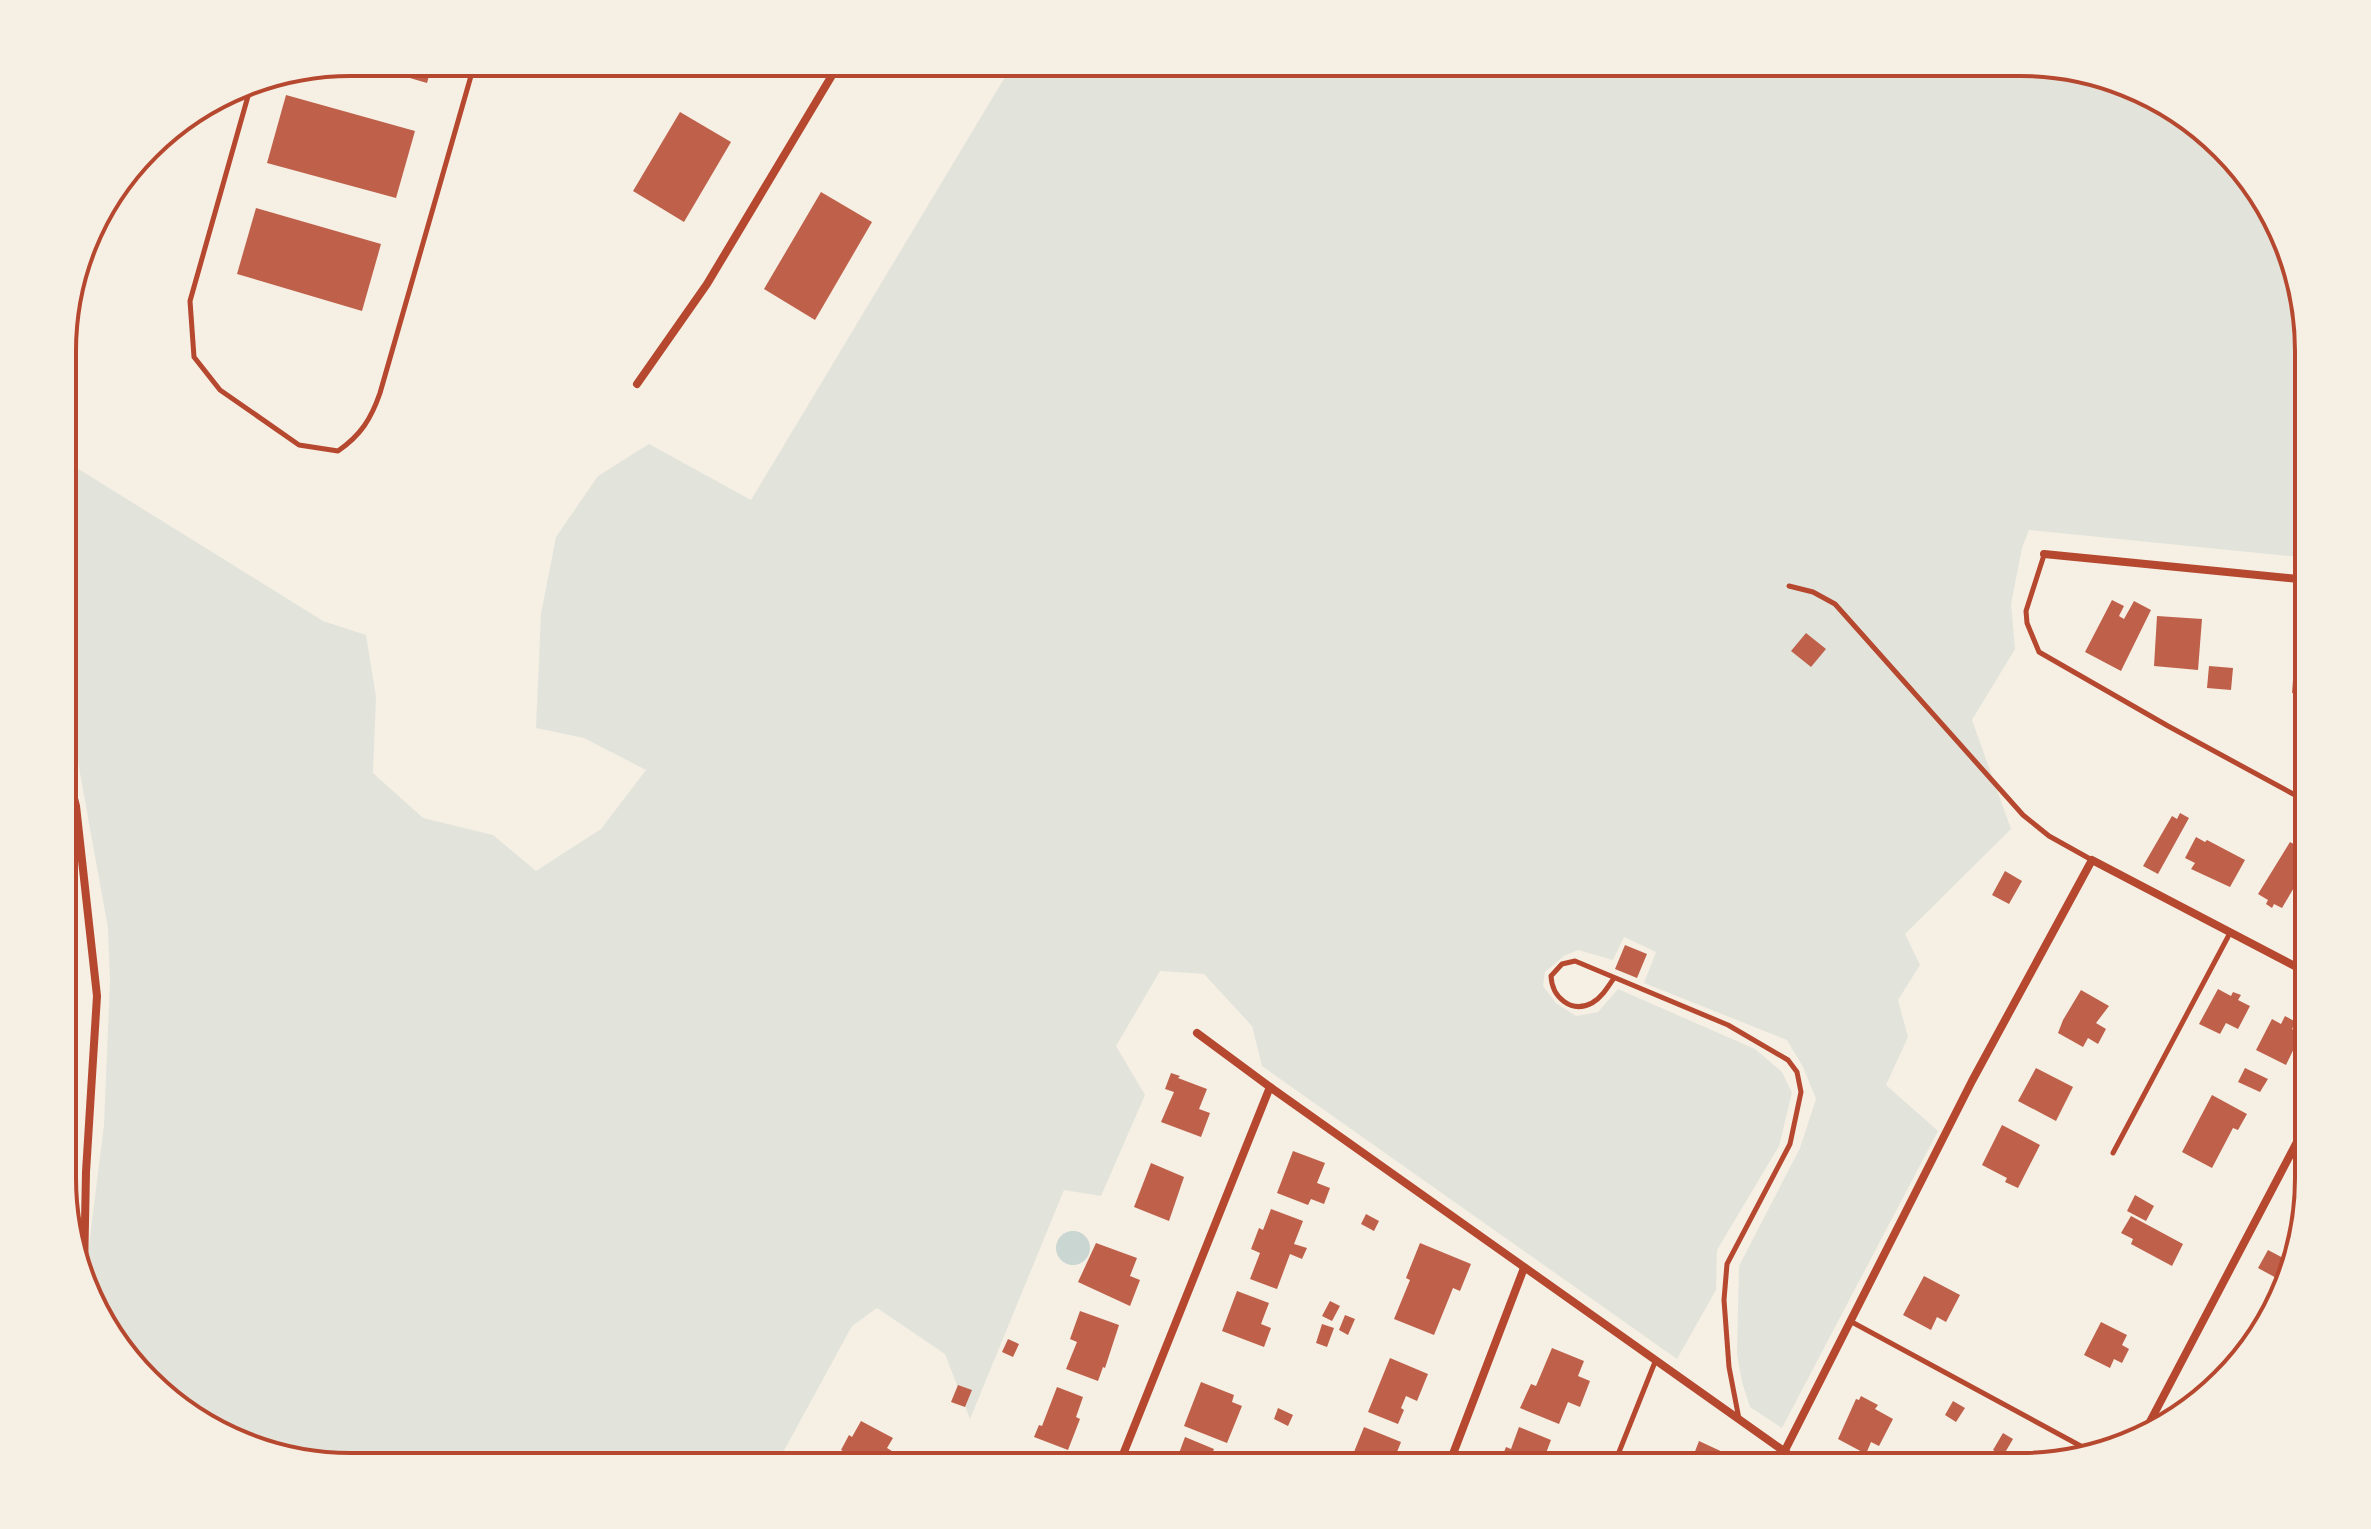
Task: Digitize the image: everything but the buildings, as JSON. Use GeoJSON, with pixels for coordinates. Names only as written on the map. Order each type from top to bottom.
{"type":"FeatureCollection","features":[{"type":"Feature","properties":{"kind":"street"},"geometry":{"type":"LineString","coordinates":[[637,384],[707,284],[831,77]]}},
{"type":"Feature","properties":{"kind":"street"},"geometry":{"type":"LineString","coordinates":[[2044,554],[2294,579]]}},
{"type":"Feature","properties":{"kind":"street"},"geometry":{"type":"LineString","coordinates":[[76,806],[97,996],[85,1243]]}},
{"type":"Feature","properties":{"kind":"street"},"geometry":{"type":"LineString","coordinates":[[1197,1033],[1784,1452],[1972,1081],[2092,860],[2294,966]]}},
{"type":"Feature","properties":{"kind":"street"},"geometry":{"type":"LineString","coordinates":[[1124,1453],[1270,1087]]}},
{"type":"Feature","properties":{"kind":"street"},"geometry":{"type":"LineString","coordinates":[[2152,1419],[2294,1148]]}},
{"type":"Feature","properties":{"kind":"street"},"geometry":{"type":"LineString","coordinates":[[1454,1452],[1524,1268]]}},
{"type":"Feature","properties":{"kind":"lane"},"geometry":{"type":"LineString","coordinates":[[248,97],[190,301],[194,357],[220,390],[299,445],[338,451],[355,440],[370,422],[471,77]]}},
{"type":"Feature","properties":{"kind":"lane"},"geometry":{"type":"LineString","coordinates":[[2044,554],[2026,611],[2027,623],[2039,652],[2294,794]]}},
{"type":"Feature","properties":{"kind":"lane"},"geometry":{"type":"LineString","coordinates":[[1789,586],[1813,592],[1835,604],[2023,815],[2049,836],[2092,860]]}},
{"type":"Feature","properties":{"kind":"lane"},"geometry":{"type":"LineString","coordinates":[[2113,1153],[2231,932]]}},
{"type":"Feature","properties":{"kind":"lane"},"geometry":{"type":"LineString","coordinates":[[1614,978],[1601,996],[1583,1006],[1572,1006],[1560,999],[1552,988],[1551,976],[1562,964],[1575,961],[1739,1031],[1788,1060],[1797,1072],[1801,1092],[1790,1144],[1727,1264],[1724,1300],[1729,1367],[1739,1420]]}},
{"type":"Feature","properties":{"kind":"lane"},"geometry":{"type":"LineString","coordinates":[[1850,1321],[2081,1446]]}},
{"type":"Feature","properties":{"kind":"lane"},"geometry":{"type":"LineString","coordinates":[[1619,1452],[1655,1362]]}},
{"type":"Feature","properties":{"kind":"shaded area"},"geometry":{"type":"Polygon","coordinates":[[[1005,77],[2056,78],[2091,85],[2141,104],[2173,122],[2214,157],[2238,184],[2258,214],[2274,246],[2290,298],[2294,333],[2294,557],[2029,530],[2022,548],[2011,604],[2015,649],[1972,720],[2011,829],[1905,934],[1920,965],[1898,1000],[1908,1037],[1886,1085],[1938,1131],[1782,1428],[1750,1407],[1742,1382],[1737,1354],[1739,1266],[1800,1148],[1816,1099],[1803,1067],[1787,1040],[1644,983],[1656,952],[1624,937],[1613,960],[1578,950],[1564,956],[1545,972],[1543,986],[1556,1003],[1576,1016],[1598,1012],[1618,989],[1755,1049],[1782,1072],[1792,1093],[1779,1146],[1717,1250],[1716,1290],[1677,1359],[1262,1066],[1252,1026],[1204,974],[1160,971],[1116,1046],[1145,1095],[1101,1196],[1064,1190],[970,1419],[945,1354],[877,1308],[852,1326],[783,1453],[315,1451],[280,1444],[246,1432],[198,1407],[157,1372],[133,1345],[113,1315],[97,1283],[88,1255],[104,1125],[110,982],[108,928],[76,751],[76,467],[323,621],[366,635],[376,697],[373,773],[423,818],[493,835],[536,871],[601,829],[646,770],[584,738],[536,728],[541,614],[556,537],[598,476],[649,444],[751,500],[1005,77]]]}},
{"type":"Feature","properties":{"kind":"shaded area"},"geometry":{"type":"Polygon","coordinates":[[[1073,1231],[1085,1236],[1090,1248],[1085,1260],[1073,1265],[1061,1260],[1056,1248],[1061,1236],[1073,1231]]]}}]}
